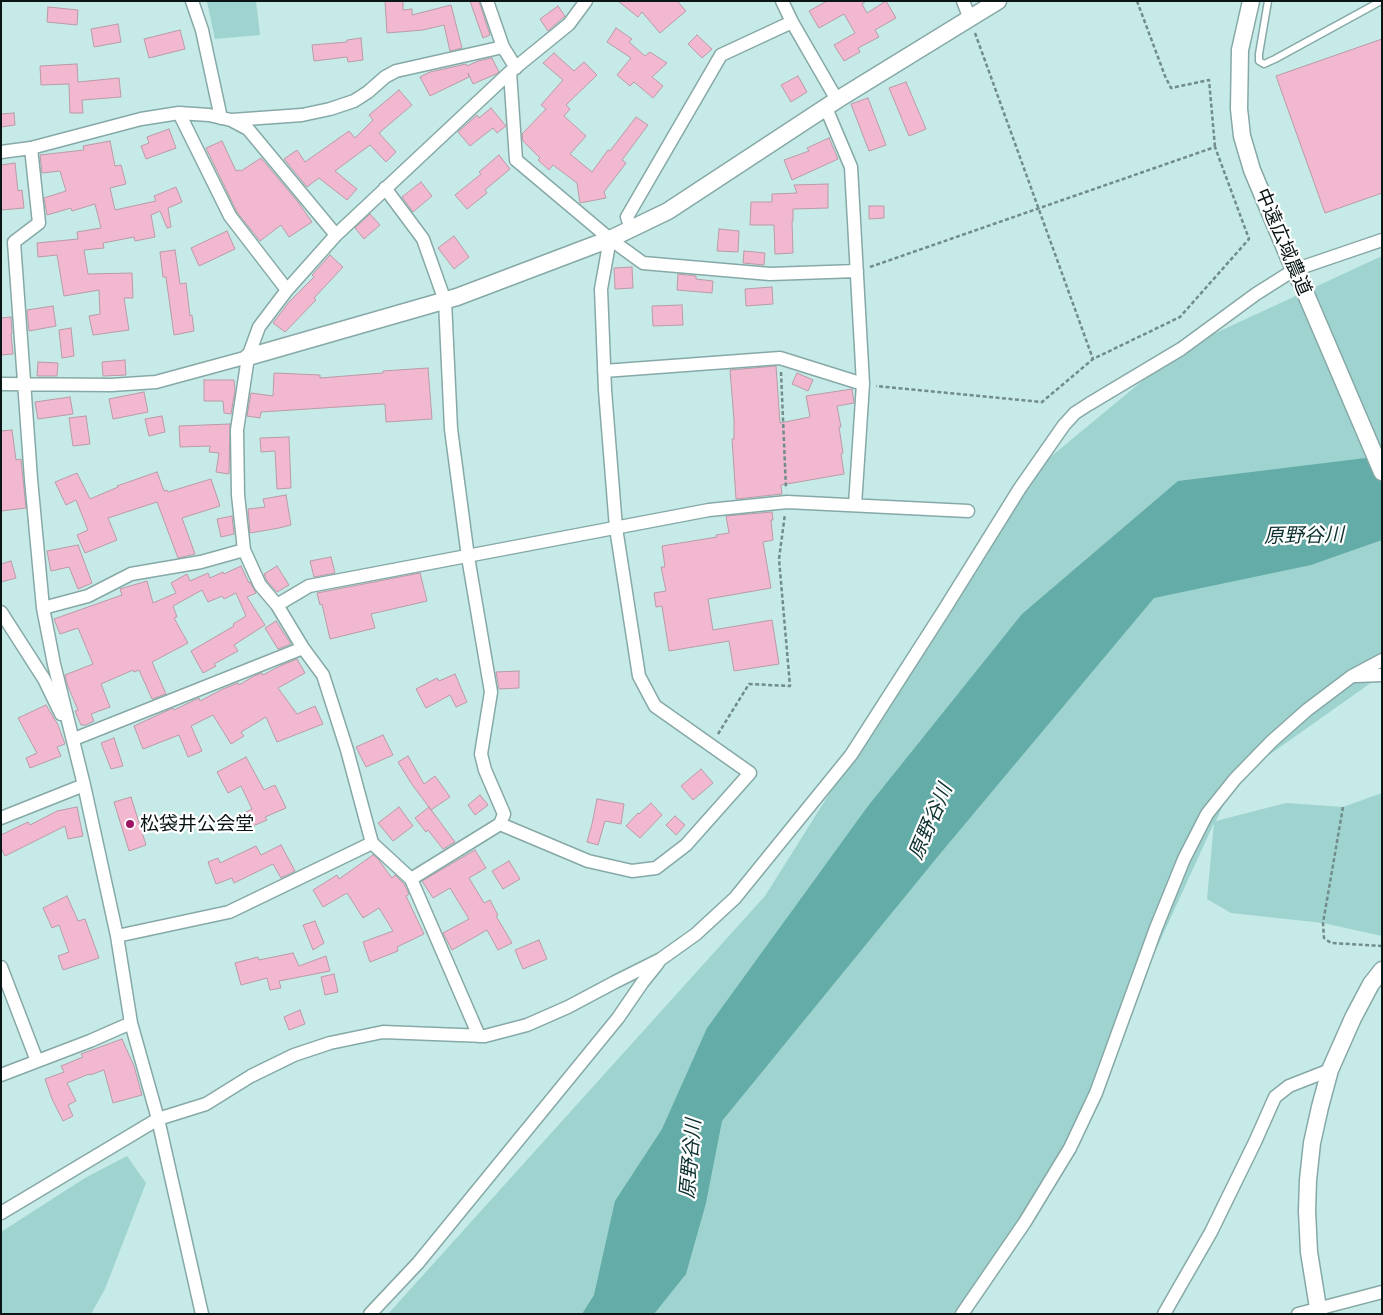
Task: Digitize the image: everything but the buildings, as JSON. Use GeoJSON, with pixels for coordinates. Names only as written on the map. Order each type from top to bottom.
{"type":"FeatureCollection","features":[{"type":"Feature","properties":{"kind":"street"},"geometry":{"type":"LineString","coordinates":[[192,1],[202,30],[226,119]]}},
{"type":"Feature","properties":{"kind":"street"},"geometry":{"type":"LineString","coordinates":[[487,1],[513,70],[516,160],[610,239],[643,263],[770,274],[857,271]]}},
{"type":"Feature","properties":{"kind":"street"},"geometry":{"type":"LineString","coordinates":[[479,1036],[411,879],[372,843],[347,750],[323,675],[303,648],[277,605],[260,585],[244,550],[238,495],[237,430],[248,357],[259,327],[287,290],[336,235],[513,70],[569,24],[586,1]]}},
{"type":"Feature","properties":{"kind":"street"},"geometry":{"type":"LineString","coordinates":[[782,1],[832,104],[851,167],[863,384],[855,505]]}},
{"type":"Feature","properties":{"kind":"street"},"geometry":{"type":"LineString","coordinates":[[963,1],[970,20]]}},
{"type":"Feature","properties":{"kind":"street"},"geometry":{"type":"LineString","coordinates":[[1,384],[111,386],[156,382],[458,297],[610,239],[668,211],[832,104],[998,1]]}},
{"type":"Feature","properties":{"kind":"street","name":"中遠広域農道"},"geometry":{"type":"LineString","coordinates":[[1251,1],[1240,58],[1239,109],[1242,136],[1252,170],[1382,472]]}},
{"type":"Feature","properties":{"kind":"street"},"geometry":{"type":"LineString","coordinates":[[630,229],[626,217],[721,55],[792,22]]}},
{"type":"Feature","properties":{"kind":"street"},"geometry":{"type":"LineString","coordinates":[[226,119],[302,115],[330,109],[354,101],[385,77],[396,71],[503,47]]}},
{"type":"Feature","properties":{"kind":"street"},"geometry":{"type":"LineString","coordinates":[[179,113],[230,216],[287,290]]}},
{"type":"Feature","properties":{"kind":"street"},"geometry":{"type":"LineString","coordinates":[[1,152],[31,148],[141,119],[179,113],[209,115],[226,119],[248,129],[336,235]]}},
{"type":"Feature","properties":{"kind":"street"},"geometry":{"type":"LineString","coordinates":[[31,148],[39,223],[14,242],[31,479],[43,608],[54,664],[74,739],[117,936],[131,1023],[158,1119],[202,1314]]}},
{"type":"Feature","properties":{"kind":"street"},"geometry":{"type":"LineString","coordinates":[[385,188],[423,239],[445,301],[451,429],[468,557],[491,692],[481,754],[485,770],[504,814],[500,824],[411,879]]}},
{"type":"Feature","properties":{"kind":"street"},"geometry":{"type":"LineString","coordinates":[[500,824],[588,861],[632,871],[656,868],[686,845],[750,773],[655,706],[639,676],[616,528],[604,371],[601,289],[610,239]]}},
{"type":"Feature","properties":{"kind":"street"},"geometry":{"type":"LineString","coordinates":[[1,1213],[158,1119],[206,1104],[250,1076],[294,1055],[330,1043],[383,1032],[485,1036],[527,1025],[568,1007],[661,959],[696,934],[735,898],[850,755],[1020,488],[1075,413],[1181,348],[1256,294],[1294,270],[1382,240]]}},
{"type":"Feature","properties":{"kind":"street"},"geometry":{"type":"LineString","coordinates":[[604,371],[780,358],[863,384]]}},
{"type":"Feature","properties":{"kind":"street"},"geometry":{"type":"LineString","coordinates":[[277,605],[309,586],[709,510],[787,502],[968,511]]}},
{"type":"Feature","properties":{"kind":"street"},"geometry":{"type":"LineString","coordinates":[[43,608],[88,596],[131,574],[201,562],[244,550]]}},
{"type":"Feature","properties":{"kind":"street"},"geometry":{"type":"LineString","coordinates":[[1,612],[44,679],[74,739]]}},
{"type":"Feature","properties":{"kind":"street"},"geometry":{"type":"LineString","coordinates":[[74,739],[303,648]]}},
{"type":"Feature","properties":{"kind":"street"},"geometry":{"type":"LineString","coordinates":[[962,1314],[1025,1222],[1070,1148],[1096,1093],[1180,867],[1207,814],[1235,779],[1306,710],[1352,676],[1382,660]]}},
{"type":"Feature","properties":{"kind":"street"},"geometry":{"type":"LineString","coordinates":[[1352,676],[1382,675]]}},
{"type":"Feature","properties":{"kind":"street"},"geometry":{"type":"LineString","coordinates":[[1,818],[84,784]]}},
{"type":"Feature","properties":{"kind":"street"},"geometry":{"type":"LineString","coordinates":[[117,936],[229,912],[372,843]]}},
{"type":"Feature","properties":{"kind":"street"},"geometry":{"type":"LineString","coordinates":[[370,1314],[418,1263],[618,1018],[661,959]]}},
{"type":"Feature","properties":{"kind":"street"},"geometry":{"type":"LineString","coordinates":[[1,967],[37,1061]]}},
{"type":"Feature","properties":{"kind":"street"},"geometry":{"type":"LineString","coordinates":[[1318,1311],[1309,1252],[1307,1211],[1312,1143],[1330,1070],[1353,1018],[1371,984],[1382,970]]}},
{"type":"Feature","properties":{"kind":"street"},"geometry":{"type":"LineString","coordinates":[[1,1075],[131,1023]]}},
{"type":"Feature","properties":{"kind":"street"},"geometry":{"type":"LineString","coordinates":[[1164,1314],[1212,1232],[1275,1096],[1289,1086],[1330,1070]]}},
{"type":"Feature","properties":{"kind":"street"},"geometry":{"type":"LineString","coordinates":[[1298,1314],[1318,1311],[1382,1292]]}},
{"type":"Feature","properties":{"kind":"lane"},"geometry":{"type":"LineString","coordinates":[[1268,1],[1259,54],[1259,62],[1264,64],[1381,1]]}},
{"type":"Feature","properties":{"kind":"path"},"geometry":{"type":"LineString","coordinates":[[863,384],[1042,402],[1093,359],[1180,317],[1249,239],[1215,147],[1209,80],[1171,88],[1137,1]]}},
{"type":"Feature","properties":{"kind":"path"},"geometry":{"type":"LineString","coordinates":[[970,20],[1093,359]]}},
{"type":"Feature","properties":{"kind":"path"},"geometry":{"type":"LineString","coordinates":[[857,271],[1215,147]]}},
{"type":"Feature","properties":{"kind":"path"},"geometry":{"type":"LineString","coordinates":[[711,745],[749,684],[790,686],[779,559],[787,502],[780,358]]}},
{"type":"Feature","properties":{"kind":"path"},"geometry":{"type":"LineString","coordinates":[[1343,807],[1323,923],[1324,938],[1331,943],[1382,946]]}},
{"type":"Feature","properties":{"kind":"shaded area"},"geometry":{"type":"Polygon","coordinates":[[[256,1],[260,35],[215,39],[207,2],[256,1]]]}},
{"type":"Feature","properties":{"kind":"shaded area"},"geometry":{"type":"Polygon","coordinates":[[[1382,256],[1382,675],[1235,779],[1216,821],[1286,803],[1343,807],[1382,793],[1382,936],[1323,923],[1231,913],[1207,899],[1214,823],[1116,1037],[1075,1139],[1015,1237],[954,1314],[388,1314],[765,896],[1031,473],[1181,349],[1382,256]]]}},
{"type":"Feature","properties":{"kind":"shaded area"},"geometry":{"type":"Polygon","coordinates":[[[127,1156],[146,1183],[105,1289],[91,1314],[1,1314],[1,1232],[85,1178],[127,1156]]]}},
{"type":"Feature","properties":{"kind":"water","name":"原野谷川"},"geometry":{"type":"Polygon","coordinates":[[[1382,456],[1382,540],[1311,565],[1154,598],[939,855],[722,1121],[706,1203],[686,1274],[654,1314],[582,1314],[594,1295],[615,1201],[662,1129],[707,1028],[868,806],[1022,614],[1178,481],[1382,456]]]}},
{"type":"Feature","properties":{"kind":"place","name":"松袋井公会堂"},"geometry":{"type":"Point","coordinates":[130,824]}}]}
